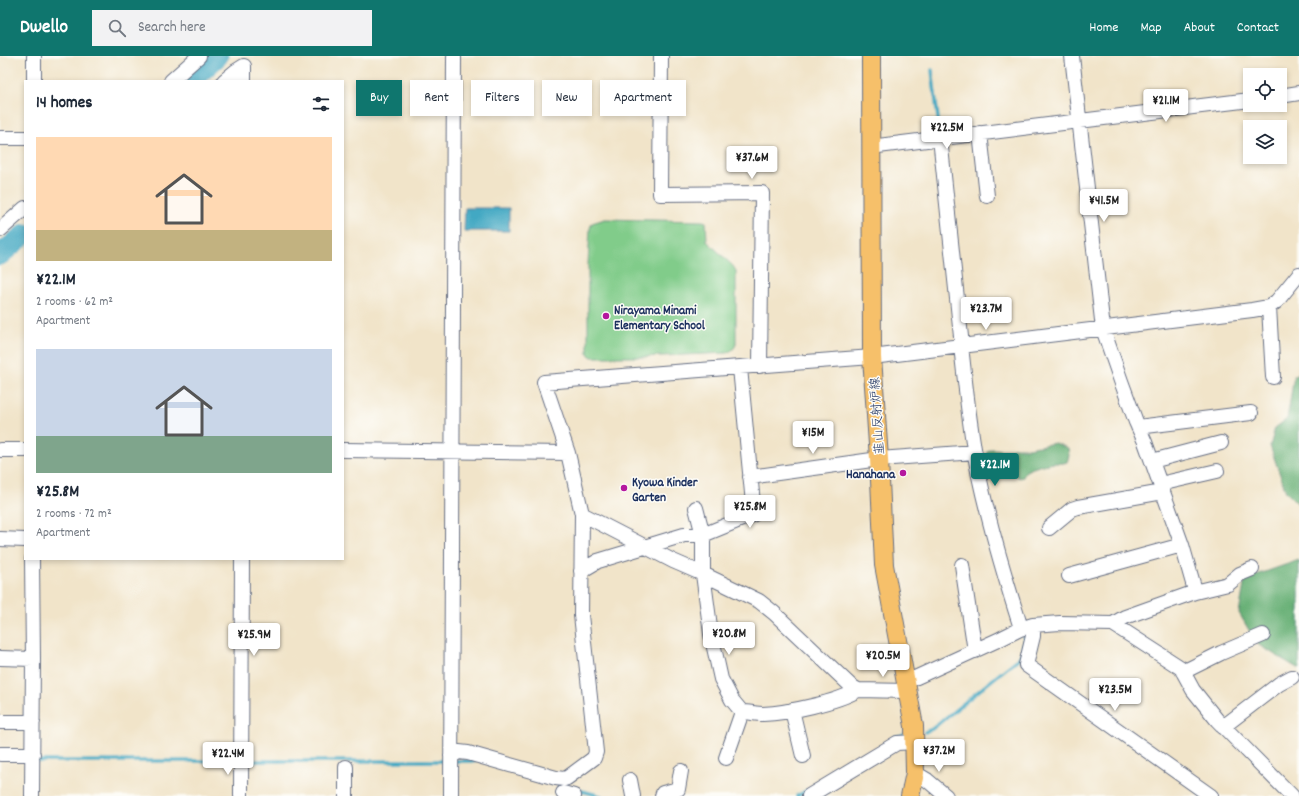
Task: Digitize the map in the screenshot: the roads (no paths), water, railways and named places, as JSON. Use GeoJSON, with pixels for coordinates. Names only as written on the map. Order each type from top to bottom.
{"type":"FeatureCollection","features":[{"type":"Feature","properties":{"kind":"main road","name":"韮山反射炉線"},"geometry":{"type":"LineString","coordinates":[[871,58],[870,147],[872,357],[884,565],[914,726],[915,773],[910,796]]}},
{"type":"Feature","properties":{"kind":"street"},"geometry":{"type":"LineString","coordinates":[[34,56],[34,80]]}},
{"type":"Feature","properties":{"kind":"street"},"geometry":{"type":"LineString","coordinates":[[172,80],[199,56]]}},
{"type":"Feature","properties":{"kind":"street"},"geometry":{"type":"LineString","coordinates":[[661,56],[660,194],[762,193],[760,366]]}},
{"type":"Feature","properties":{"kind":"street"},"geometry":{"type":"LineString","coordinates":[[1072,56],[1103,329],[1182,545],[1195,592]]}},
{"type":"Feature","properties":{"kind":"street"},"geometry":{"type":"LineString","coordinates":[[451,796],[454,57]]}},
{"type":"Feature","properties":{"kind":"street"},"geometry":{"type":"LineString","coordinates":[[225,80],[244,66],[244,80]]}},
{"type":"Feature","properties":{"kind":"street"},"geometry":{"type":"LineString","coordinates":[[1287,95],[1299,94]]}},
{"type":"Feature","properties":{"kind":"street"},"geometry":{"type":"LineString","coordinates":[[870,147],[1243,101]]}},
{"type":"Feature","properties":{"kind":"street"},"geometry":{"type":"LineString","coordinates":[[980,133],[987,196]]}},
{"type":"Feature","properties":{"kind":"street"},"geometry":{"type":"LineString","coordinates":[[0,138],[24,138]]}},
{"type":"Feature","properties":{"kind":"street"},"geometry":{"type":"LineString","coordinates":[[940,138],[975,452],[979,476],[992,525],[1027,626],[1033,636],[1026,665],[1211,796]]}},
{"type":"Feature","properties":{"kind":"street"},"geometry":{"type":"LineString","coordinates":[[0,230],[24,209]]}},
{"type":"Feature","properties":{"kind":"street"},"geometry":{"type":"LineString","coordinates":[[451,759],[459,752],[468,753],[564,779],[594,758],[596,752],[581,615],[582,514],[568,453],[544,382],[872,357],[1252,310],[1269,307],[1277,301],[1298,276]]}},
{"type":"Feature","properties":{"kind":"street"},"geometry":{"type":"LineString","coordinates":[[1269,307],[1273,377]]}},
{"type":"Feature","properties":{"kind":"street"},"geometry":{"type":"LineString","coordinates":[[581,570],[598,561],[644,546],[684,535],[703,535],[754,514],[740,368]]}},
{"type":"Feature","properties":{"kind":"street"},"geometry":{"type":"LineString","coordinates":[[1138,427],[1251,414]]}},
{"type":"Feature","properties":{"kind":"street"},"geometry":{"type":"LineString","coordinates":[[1152,461],[1221,443]]}},
{"type":"Feature","properties":{"kind":"street"},"geometry":{"type":"LineString","coordinates":[[0,450],[24,450]]}},
{"type":"Feature","properties":{"kind":"street"},"geometry":{"type":"LineString","coordinates":[[344,450],[568,453]]}},
{"type":"Feature","properties":{"kind":"street"},"geometry":{"type":"LineString","coordinates":[[750,477],[879,459],[975,452]]}},
{"type":"Feature","properties":{"kind":"street"},"geometry":{"type":"LineString","coordinates":[[1049,528],[1078,507],[1162,488],[1217,471]]}},
{"type":"Feature","properties":{"kind":"street"},"geometry":{"type":"LineString","coordinates":[[696,508],[703,535],[703,574],[711,634],[721,678],[732,700],[742,712],[763,714],[792,710],[832,700],[858,690],[906,686],[924,673],[976,651],[1027,626],[1060,623],[1113,624],[1125,617],[1195,592],[1228,584],[1240,574],[1252,569]]}},
{"type":"Feature","properties":{"kind":"street"},"geometry":{"type":"LineString","coordinates":[[582,514],[673,561],[759,602],[774,613],[851,686],[858,690]]}},
{"type":"Feature","properties":{"kind":"street"},"geometry":{"type":"LineString","coordinates":[[0,540],[24,540]]}},
{"type":"Feature","properties":{"kind":"street"},"geometry":{"type":"LineString","coordinates":[[1069,576],[1182,545]]}},
{"type":"Feature","properties":{"kind":"street"},"geometry":{"type":"LineString","coordinates":[[32,560],[32,796]]}},
{"type":"Feature","properties":{"kind":"street"},"geometry":{"type":"LineString","coordinates":[[241,796],[242,560]]}},
{"type":"Feature","properties":{"kind":"street"},"geometry":{"type":"LineString","coordinates":[[962,564],[976,651]]}},
{"type":"Feature","properties":{"kind":"street"},"geometry":{"type":"LineString","coordinates":[[1113,624],[1180,668],[1193,690],[1223,727],[1292,796]]}},
{"type":"Feature","properties":{"kind":"street"},"geometry":{"type":"LineString","coordinates":[[1183,672],[1263,635]]}},
{"type":"Feature","properties":{"kind":"street"},"geometry":{"type":"LineString","coordinates":[[0,658],[33,659]]}},
{"type":"Feature","properties":{"kind":"street"},"geometry":{"type":"LineString","coordinates":[[1223,727],[1270,690],[1286,679],[1292,677]]}},
{"type":"Feature","properties":{"kind":"street"},"geometry":{"type":"LineString","coordinates":[[792,710],[803,756]]}},
{"type":"Feature","properties":{"kind":"street"},"geometry":{"type":"LineString","coordinates":[[726,758],[742,712]]}},
{"type":"Feature","properties":{"kind":"street"},"geometry":{"type":"LineString","coordinates":[[0,722],[33,722]]}},
{"type":"Feature","properties":{"kind":"street"},"geometry":{"type":"LineString","coordinates":[[809,796],[897,743],[915,742]]}},
{"type":"Feature","properties":{"kind":"street"},"geometry":{"type":"LineString","coordinates":[[0,754],[33,754]]}},
{"type":"Feature","properties":{"kind":"street"},"geometry":{"type":"LineString","coordinates":[[346,766],[346,796]]}},
{"type":"Feature","properties":{"kind":"street"},"geometry":{"type":"LineString","coordinates":[[662,796],[663,794],[678,789],[681,771]]}},
{"type":"Feature","properties":{"kind":"street"},"geometry":{"type":"LineString","coordinates":[[915,773],[927,780],[946,796]]}},
{"type":"Feature","properties":{"kind":"street"},"geometry":{"type":"LineString","coordinates":[[630,780],[633,796]]}},
{"type":"Feature","properties":{"kind":"water"},"geometry":{"type":"Polygon","coordinates":[[[465,208],[509,208],[509,231],[464,231],[465,208]]]}},
{"type":"Feature","properties":{"kind":"waterway"},"geometry":{"type":"LineString","coordinates":[[192,80],[218,56]]}},
{"type":"Feature","properties":{"kind":"waterway"},"geometry":{"type":"LineString","coordinates":[[932,70],[940,134]]}},
{"type":"Feature","properties":{"kind":"waterway"},"geometry":{"type":"LineString","coordinates":[[0,255],[24,235]]}},
{"type":"Feature","properties":{"kind":"waterway"},"geometry":{"type":"LineString","coordinates":[[925,732],[932,729],[1019,658],[1023,650],[1025,632]]}},
{"type":"Feature","properties":{"kind":"waterway"},"geometry":{"type":"LineString","coordinates":[[896,737],[904,735]]}},
{"type":"Feature","properties":{"kind":"waterway"},"geometry":{"type":"LineString","coordinates":[[35,761],[238,761]]}},
{"type":"Feature","properties":{"kind":"waterway"},"geometry":{"type":"LineString","coordinates":[[245,761],[448,761]]}},
{"type":"Feature","properties":{"kind":"waterway"},"geometry":{"type":"LineString","coordinates":[[455,761],[474,761]]}},
{"type":"Feature","properties":{"kind":"waterway"},"geometry":{"type":"LineString","coordinates":[[559,785],[601,796]]}},
{"type":"Feature","properties":{"kind":"waterway"},"geometry":{"type":"LineString","coordinates":[[797,796],[806,791]]}},
{"type":"Feature","properties":{"kind":"place","name":"Nirayama Minami Elementary School"},"geometry":{"type":"Point","coordinates":[606,316]}},
{"type":"Feature","properties":{"kind":"place","name":"Hanahana"},"geometry":{"type":"Point","coordinates":[903,473]}},
{"type":"Feature","properties":{"kind":"place","name":"Kyowa Kinder Garten"},"geometry":{"type":"Point","coordinates":[624,488]}}]}
